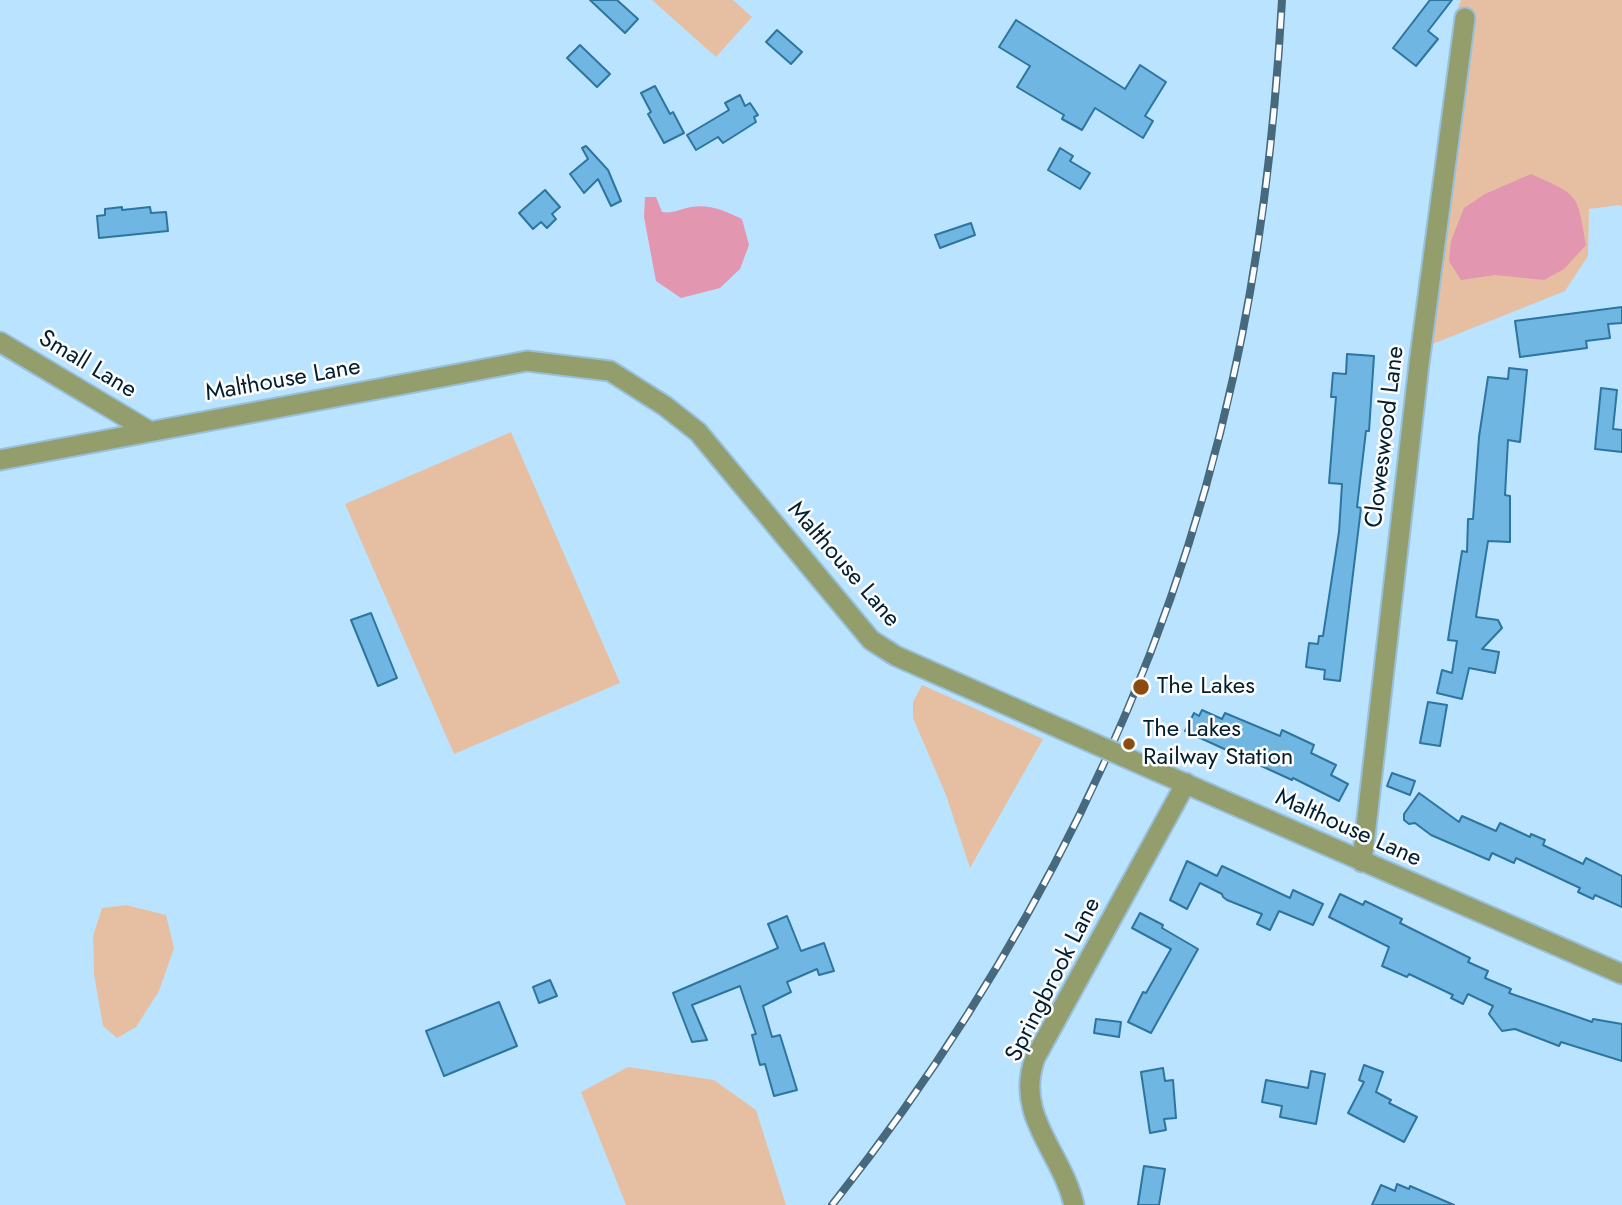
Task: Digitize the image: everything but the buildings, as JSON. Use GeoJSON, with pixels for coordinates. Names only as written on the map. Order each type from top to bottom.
{"type":"FeatureCollection","features":[{"type":"Feature","properties":{"kind":"street","name":"Cloweswood Lane"},"geometry":{"type":"LineString","coordinates":[[1362,862],[1419,363],[1465,18]]}},
{"type":"Feature","properties":{"kind":"street","name":"Small Lane"},"geometry":{"type":"LineString","coordinates":[[0,342],[149,430]]}},
{"type":"Feature","properties":{"kind":"street","name":"Malthouse Lane"},"geometry":{"type":"LineString","coordinates":[[0,460],[527,361],[610,371],[665,406],[698,432],[871,640],[896,656],[1622,974]]}},
{"type":"Feature","properties":{"kind":"street","name":"Springbrook Lane"},"geometry":{"type":"LineString","coordinates":[[1074,1205],[1037,1124],[1030,1100],[1029,1076],[1035,1058],[1186,783]]}},
{"type":"Feature","properties":{"kind":"shaded area"},"geometry":{"type":"Polygon","coordinates":[[[652,0],[733,0],[752,17],[716,57],[652,0]]]}},
{"type":"Feature","properties":{"kind":"shaded area"},"geometry":{"type":"Polygon","coordinates":[[[1461,0],[1622,0],[1622,207],[1620,205],[1589,209],[1588,256],[1565,291],[1430,345],[1473,24],[1454,18],[1461,0]]]}},
{"type":"Feature","properties":{"kind":"shaded area"},"geometry":{"type":"Polygon","coordinates":[[[1531,174],[1568,192],[1574,198],[1578,205],[1586,245],[1564,269],[1544,280],[1495,275],[1461,280],[1449,261],[1451,241],[1464,208],[1485,194],[1531,174]]]}},
{"type":"Feature","properties":{"kind":"shaded area"},"geometry":{"type":"Polygon","coordinates":[[[645,197],[656,197],[662,212],[705,206],[742,219],[749,245],[740,269],[720,288],[681,298],[656,281],[644,217],[645,197]]]}},
{"type":"Feature","properties":{"kind":"shaded area"},"geometry":{"type":"Polygon","coordinates":[[[511,432],[620,683],[454,754],[345,504],[511,432]]]}},
{"type":"Feature","properties":{"kind":"shaded area"},"geometry":{"type":"Polygon","coordinates":[[[922,685],[1043,739],[970,868],[946,795],[913,718],[913,702],[922,685]]]}},
{"type":"Feature","properties":{"kind":"shaded area"},"geometry":{"type":"Polygon","coordinates":[[[126,905],[166,915],[174,948],[159,991],[136,1027],[117,1038],[103,1026],[94,974],[93,936],[102,908],[126,905]]]}},
{"type":"Feature","properties":{"kind":"shaded area"},"geometry":{"type":"Polygon","coordinates":[[[628,1067],[714,1080],[756,1110],[786,1205],[626,1205],[581,1092],[628,1067]]]}},
{"type":"Feature","properties":{"kind":"railway"},"geometry":{"type":"LineString","coordinates":[[832,1205],[902,1112],[966,1016],[1026,917],[1080,814],[1128,709],[1170,601],[1205,491],[1243,331],[1265,190],[1282,0]]}},
{"type":"Feature","properties":{"kind":"place","name":"The Lakes"},"geometry":{"type":"Point","coordinates":[1141,687]}},
{"type":"Feature","properties":{"kind":"place","name":"The Lakes Railway Station"},"geometry":{"type":"Point","coordinates":[1129,744]}}]}
